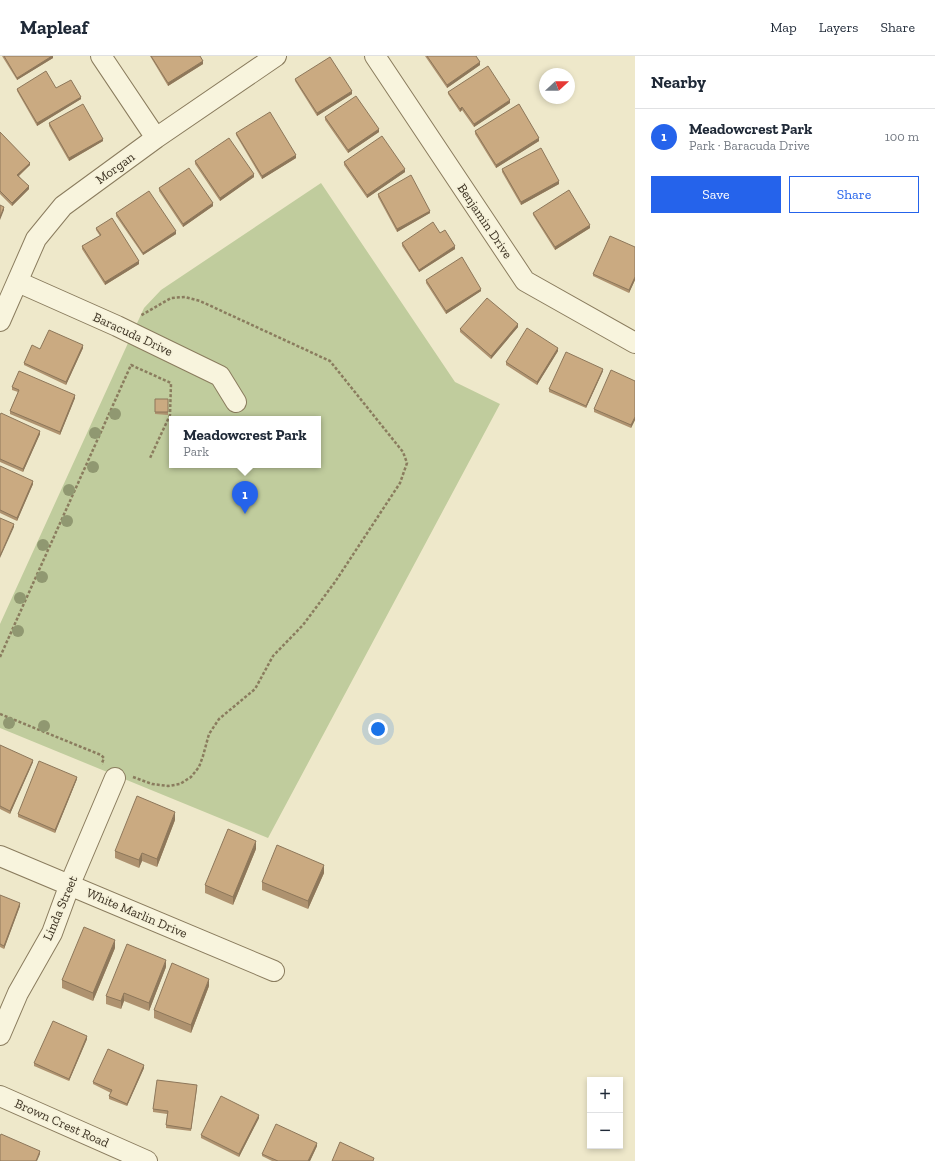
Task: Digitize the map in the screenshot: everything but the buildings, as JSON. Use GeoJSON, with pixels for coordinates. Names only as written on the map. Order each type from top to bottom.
{"type":"FeatureCollection","features":[{"type":"Feature","properties":{"kind":"street"},"geometry":{"type":"LineString","coordinates":[[101,56],[156,138]]}},
{"type":"Feature","properties":{"kind":"street","name":"Morgan"},"geometry":{"type":"LineString","coordinates":[[0,321],[36,239],[63,206],[156,138],[276,56]]}},
{"type":"Feature","properties":{"kind":"street","name":"Benjamin Drive"},"geometry":{"type":"LineString","coordinates":[[375,56],[525,280],[635,343]]}},
{"type":"Feature","properties":{"kind":"street","name":"Baracuda Drive"},"geometry":{"type":"LineString","coordinates":[[18,282],[116,326],[220,376],[236,402]]}},
{"type":"Feature","properties":{"kind":"street","name":"Linda Street"},"geometry":{"type":"LineString","coordinates":[[0,1035],[18,993],[52,933],[70,884],[118,773]]}},
{"type":"Feature","properties":{"kind":"street","name":"White Marlin Drive"},"geometry":{"type":"LineString","coordinates":[[0,856],[70,884],[274,971]]}},
{"type":"Feature","properties":{"kind":"street","name":"Brown Crest Road"},"geometry":{"type":"LineString","coordinates":[[0,1096],[147,1161]]}},
{"type":"Feature","properties":{"kind":"path"},"geometry":{"type":"LineString","coordinates":[[0,714],[101,755],[104,758],[102,763],[118,773],[152,784],[168,786],[180,784],[191,777],[198,767],[209,734],[218,719],[255,689],[273,656],[303,625],[336,582],[400,483],[406,462],[403,452],[330,361],[200,301],[185,297],[171,298],[158,304],[138,317]]}},
{"type":"Feature","properties":{"kind":"path"},"geometry":{"type":"LineString","coordinates":[[0,657],[131,365],[171,383],[170,416]]}},
{"type":"Feature","properties":{"kind":"path"},"geometry":{"type":"LineString","coordinates":[[150,458],[169,417]]}},
{"type":"Feature","properties":{"kind":"green space"},"geometry":{"type":"Polygon","coordinates":[[[321,183],[455,382],[500,404],[268,838],[0,728],[0,624],[144,308],[161,290],[321,183]]]}},
{"type":"Feature","properties":{"kind":"place","name":"Meadowcrest Park"},"geometry":{"type":"Point","coordinates":[245,514]}}]}
